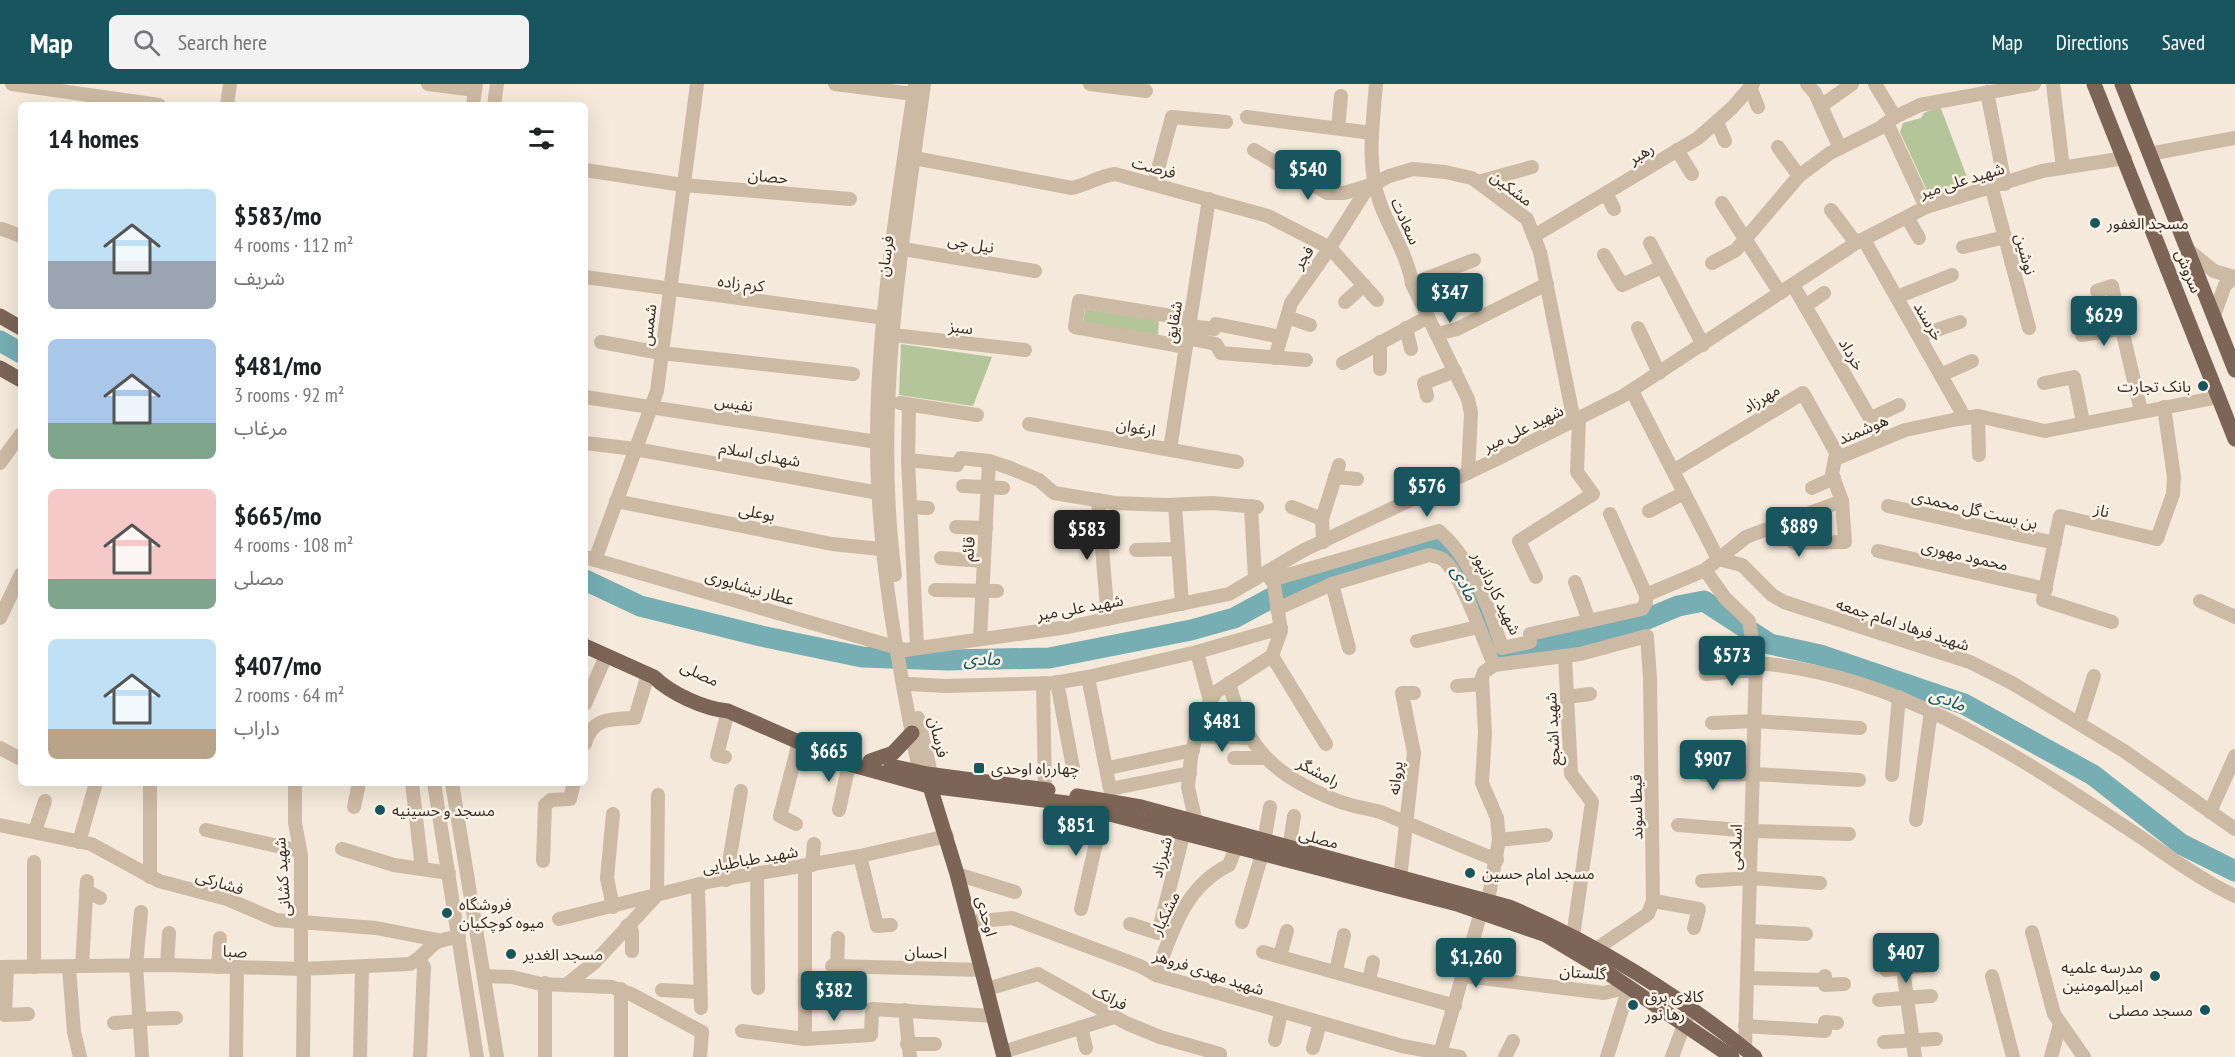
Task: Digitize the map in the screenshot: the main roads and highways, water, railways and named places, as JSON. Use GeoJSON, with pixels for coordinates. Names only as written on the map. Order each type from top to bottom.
{"type":"FeatureCollection","features":[{"type":"Feature","properties":{"kind":"main road","name":"سروش"},"geometry":{"type":"LineString","coordinates":[[2094,84],[2235,439]]}},
{"type":"Feature","properties":{"kind":"main road","name":"سروش"},"geometry":{"type":"LineString","coordinates":[[2127,85],[2149,154],[2235,370]]}},
{"type":"Feature","properties":{"kind":"main road"},"geometry":{"type":"LineString","coordinates":[[0,315],[18,326]]}},
{"type":"Feature","properties":{"kind":"main road"},"geometry":{"type":"LineString","coordinates":[[0,368],[18,378]]}},
{"type":"Feature","properties":{"kind":"main road","name":"مصلی"},"geometry":{"type":"LineString","coordinates":[[588,647],[651,676],[663,676],[673,680],[718,702],[728,711],[849,764],[928,780],[1067,802],[1103,812],[1190,827],[1539,919],[1596,950],[1687,1017],[1744,1054]]}},
{"type":"Feature","properties":{"kind":"main road"},"geometry":{"type":"LineString","coordinates":[[870,761],[893,753],[912,733]]}},
{"type":"Feature","properties":{"kind":"main road","name":"مصلی"},"geometry":{"type":"LineString","coordinates":[[835,756],[870,761],[928,780],[1045,790],[1141,807],[1236,847],[1289,849],[1400,879],[1485,906],[1546,935],[1629,987],[1687,1017]]}},
{"type":"Feature","properties":{"kind":"main road","name":"اوحدی"},"geometry":{"type":"LineString","coordinates":[[928,780],[947,836],[1003,1054]]}},
{"type":"Feature","properties":{"kind":"waterway","name":"مادی"},"geometry":{"type":"LineString","coordinates":[[0,341],[18,351]]}},
{"type":"Feature","properties":{"kind":"waterway","name":"مادی"},"geometry":{"type":"LineString","coordinates":[[588,581],[640,606],[761,636],[862,657],[948,660],[1049,658],[1191,630],[1234,618],[1290,588],[1321,576],[1413,548],[1440,545],[1467,583],[1499,656],[1630,626],[1678,606],[1704,601],[1770,644],[1820,655],[1964,704],[2093,775],[2181,844],[2235,871]]}},
{"type":"Feature","properties":{"kind":"place","name":"مسجد الغفور"},"geometry":{"type":"Point","coordinates":[2095,223]}},
{"type":"Feature","properties":{"kind":"place","name":"بانک تجارت"},"geometry":{"type":"Point","coordinates":[2203,386]}},
{"type":"Feature","properties":{"kind":"place","name":"چهارراه اوحدی"},"geometry":{"type":"Point","coordinates":[979,768]}},
{"type":"Feature","properties":{"kind":"place","name":"مسجد و حسینیه"},"geometry":{"type":"Point","coordinates":[380,810]}},
{"type":"Feature","properties":{"kind":"place","name":"مسجد امام حسین"},"geometry":{"type":"Point","coordinates":[1470,873]}},
{"type":"Feature","properties":{"kind":"place","name":"فروشگاه میوه کوچکیان"},"geometry":{"type":"Point","coordinates":[447,913]}},
{"type":"Feature","properties":{"kind":"place","name":"مسجد الغدیر"},"geometry":{"type":"Point","coordinates":[511,954]}},
{"type":"Feature","properties":{"kind":"place","name":"مدرسه علمیه امیرالمومنین"},"geometry":{"type":"Point","coordinates":[2155,976]}},
{"type":"Feature","properties":{"kind":"place","name":"کالای برق رها نور"},"geometry":{"type":"Point","coordinates":[1633,1005]}},
{"type":"Feature","properties":{"kind":"place","name":"مسجد مصلی"},"geometry":{"type":"Point","coordinates":[2205,1010]}}]}
